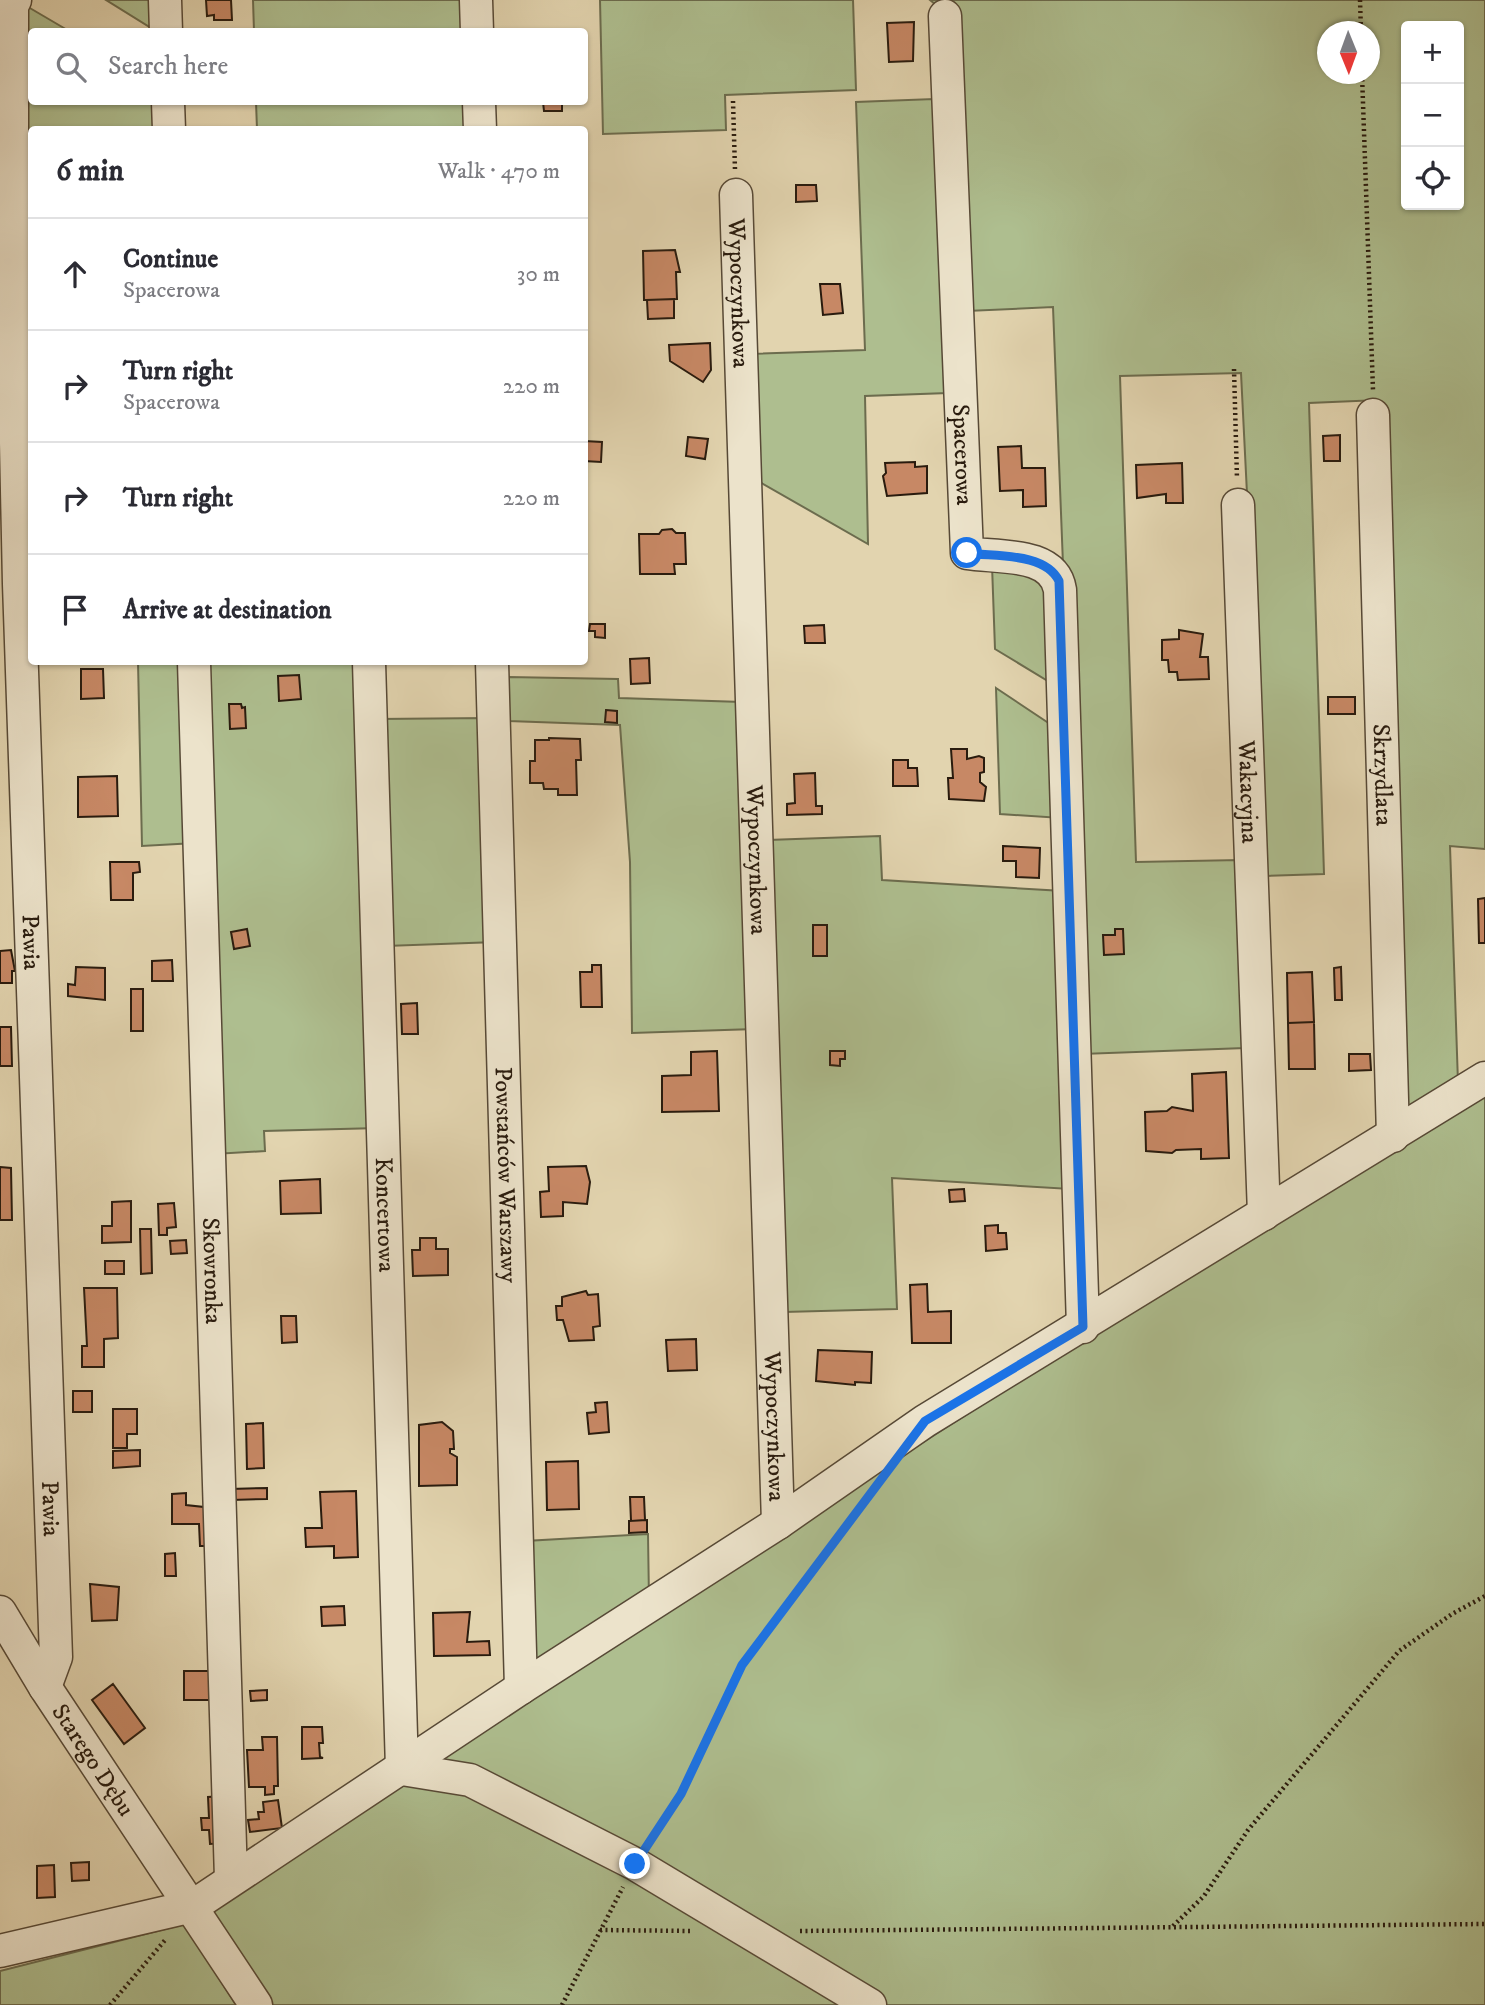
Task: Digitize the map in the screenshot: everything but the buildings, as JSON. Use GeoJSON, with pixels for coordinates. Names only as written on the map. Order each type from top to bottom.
{"type":"FeatureCollection","features":[{"type":"Feature","properties":{"kind":"street","name":"Pawia"},"geometry":{"type":"LineString","coordinates":[[15,0],[12,6],[12,256],[19,598],[56,1657],[45,1687]]}},
{"type":"Feature","properties":{"kind":"street"},"geometry":{"type":"LineString","coordinates":[[165,0],[166,28]]}},
{"type":"Feature","properties":{"kind":"street"},"geometry":{"type":"LineString","coordinates":[[476,0],[477,28]]}},
{"type":"Feature","properties":{"kind":"street","name":"Spacerowa"},"geometry":{"type":"LineString","coordinates":[[945,16],[967,553],[1041,563],[1056,575],[1060,590],[1083,1327]]}},
{"type":"Feature","properties":{"kind":"street"},"geometry":{"type":"LineString","coordinates":[[168,105],[169,126]]}},
{"type":"Feature","properties":{"kind":"street"},"geometry":{"type":"LineString","coordinates":[[479,105],[480,126]]}},
{"type":"Feature","properties":{"kind":"street","name":"Wypoczynkowa"},"geometry":{"type":"LineString","coordinates":[[736,195],[778,1523]]}},
{"type":"Feature","properties":{"kind":"street","name":"Skrzydlata"},"geometry":{"type":"LineString","coordinates":[[1374,415],[1393,1136]]}},
{"type":"Feature","properties":{"kind":"street","name":"Wakacyjna"},"geometry":{"type":"LineString","coordinates":[[1238,505],[1264,1214]]}},
{"type":"Feature","properties":{"kind":"street","name":"Skowronka"},"geometry":{"type":"LineString","coordinates":[[194,665],[232,1880]]}},
{"type":"Feature","properties":{"kind":"street","name":"Koncertowa"},"geometry":{"type":"LineString","coordinates":[[369,665],[402,1769]]}},
{"type":"Feature","properties":{"kind":"street","name":"Powstańców Warszawy"},"geometry":{"type":"LineString","coordinates":[[492,665],[521,1688]]}},
{"type":"Feature","properties":{"kind":"street"},"geometry":{"type":"LineString","coordinates":[[0,1951],[193,1906],[521,1688],[778,1523],[925,1421],[1083,1327],[1485,1078]]}},
{"type":"Feature","properties":{"kind":"street","name":"Starego Dębu"},"geometry":{"type":"LineString","coordinates":[[0,1612],[45,1687],[193,1906],[256,2005]]}},
{"type":"Feature","properties":{"kind":"street"},"geometry":{"type":"LineString","coordinates":[[402,1769],[470,1780],[635,1864],[870,2005]]}},
{"type":"Feature","properties":{"kind":"path"},"geometry":{"type":"LineString","coordinates":[[1360,0],[1361,21]]}},
{"type":"Feature","properties":{"kind":"path"},"geometry":{"type":"LineString","coordinates":[[1362,84],[1374,415]]}},
{"type":"Feature","properties":{"kind":"path"},"geometry":{"type":"LineString","coordinates":[[733,101],[736,195]]}},
{"type":"Feature","properties":{"kind":"path"},"geometry":{"type":"LineString","coordinates":[[1234,369],[1238,505]]}},
{"type":"Feature","properties":{"kind":"path"},"geometry":{"type":"LineString","coordinates":[[562,2005],[635,1864],[681,1794],[742,1665],[875,1488]]}},
{"type":"Feature","properties":{"kind":"path"},"geometry":{"type":"LineString","coordinates":[[1172,1926],[1204,1896],[1248,1830],[1399,1651],[1451,1614],[1485,1596]]}},
{"type":"Feature","properties":{"kind":"path"},"geometry":{"type":"LineString","coordinates":[[110,2005],[193,1906]]}},
{"type":"Feature","properties":{"kind":"path"},"geometry":{"type":"LineString","coordinates":[[792,1931],[1485,1924]]}},
{"type":"Feature","properties":{"kind":"path"},"geometry":{"type":"LineString","coordinates":[[600,1930],[696,1931]]}},
{"type":"Feature","properties":{"kind":"green space"},"geometry":{"type":"Polygon","coordinates":[[[106,0],[153,0],[156,28],[151,28],[106,0]]]}},
{"type":"Feature","properties":{"kind":"green space"},"geometry":{"type":"Polygon","coordinates":[[[253,0],[469,0],[470,28],[254,28],[253,0]]]}},
{"type":"Feature","properties":{"kind":"green space"},"geometry":{"type":"Polygon","coordinates":[[[600,0],[853,0],[856,90],[725,95],[726,130],[603,134],[600,0]]]}},
{"type":"Feature","properties":{"kind":"green space"},"geometry":{"type":"Polygon","coordinates":[[[930,0],[1485,0],[1485,849],[1450,846],[1458,1083],[1399,1121],[1379,400],[1309,403],[1324,874],[1266,876],[1241,373],[1120,376],[1136,862],[1240,860],[1245,1048],[1082,1054],[1053,307],[967,311],[936,5],[930,0]]]}},
{"type":"Feature","properties":{"kind":"green space"},"geometry":{"type":"Polygon","coordinates":[[[23,4],[64,28],[28,28],[28,105],[159,105],[159,126],[28,126],[28,186],[22,187],[23,4]]]}},
{"type":"Feature","properties":{"kind":"green space"},"geometry":{"type":"Polygon","coordinates":[[[934,99],[948,393],[865,396],[868,544],[751,477],[747,354],[865,350],[856,102],[934,99]]]}},
{"type":"Feature","properties":{"kind":"green space"},"geometry":{"type":"Polygon","coordinates":[[[256,105],[472,105],[473,126],[257,126],[256,105]]]}},
{"type":"Feature","properties":{"kind":"green space"},"geometry":{"type":"Polygon","coordinates":[[[992,565],[1037,568],[1053,586],[1056,686],[995,649],[992,565]]]}},
{"type":"Feature","properties":{"kind":"green space"},"geometry":{"type":"Polygon","coordinates":[[[138,665],[184,665],[195,843],[142,846],[138,665]]]}},
{"type":"Feature","properties":{"kind":"green space"},"geometry":{"type":"Polygon","coordinates":[[[203,665],[366,665],[379,1128],[264,1131],[265,1151],[214,1154],[203,665]]]}},
{"type":"Feature","properties":{"kind":"green space"},"geometry":{"type":"Polygon","coordinates":[[[507,677],[618,679],[619,698],[742,702],[755,1029],[632,1033],[630,862],[620,725],[508,721],[507,677]]]}},
{"type":"Feature","properties":{"kind":"green space"},"geometry":{"type":"Polygon","coordinates":[[[996,688],[1059,730],[1061,818],[1000,814],[996,688]]]}},
{"type":"Feature","properties":{"kind":"green space"},"geometry":{"type":"Polygon","coordinates":[[[488,718],[496,942],[386,946],[377,719],[488,718]]]}},
{"type":"Feature","properties":{"kind":"green space"},"geometry":{"type":"Polygon","coordinates":[[[880,836],[882,880],[1063,891],[1070,1189],[892,1178],[897,1309],[784,1312],[768,840],[880,836]]]}},
{"type":"Feature","properties":{"kind":"green space"},"geometry":{"type":"Polygon","coordinates":[[[1485,1095],[1485,2005],[267,2005],[206,1912],[535,1690],[1088,1337],[1485,1095]]]}},
{"type":"Feature","properties":{"kind":"green space"},"geometry":{"type":"Polygon","coordinates":[[[648,1534],[649,1600],[527,1678],[525,1541],[648,1534]]]}},
{"type":"Feature","properties":{"kind":"green space"},"geometry":{"type":"Polygon","coordinates":[[[185,1924],[236,2005],[0,2005],[0,1971],[185,1924]]]}},
{"type":"Feature","properties":{"kind":"route"},"geometry":{"type":"LineString","coordinates":[[635,1864],[681,1794],[742,1665],[925,1421],[1083,1327],[1059,581],[1053,571],[1041,563],[967,553]]}}]}
